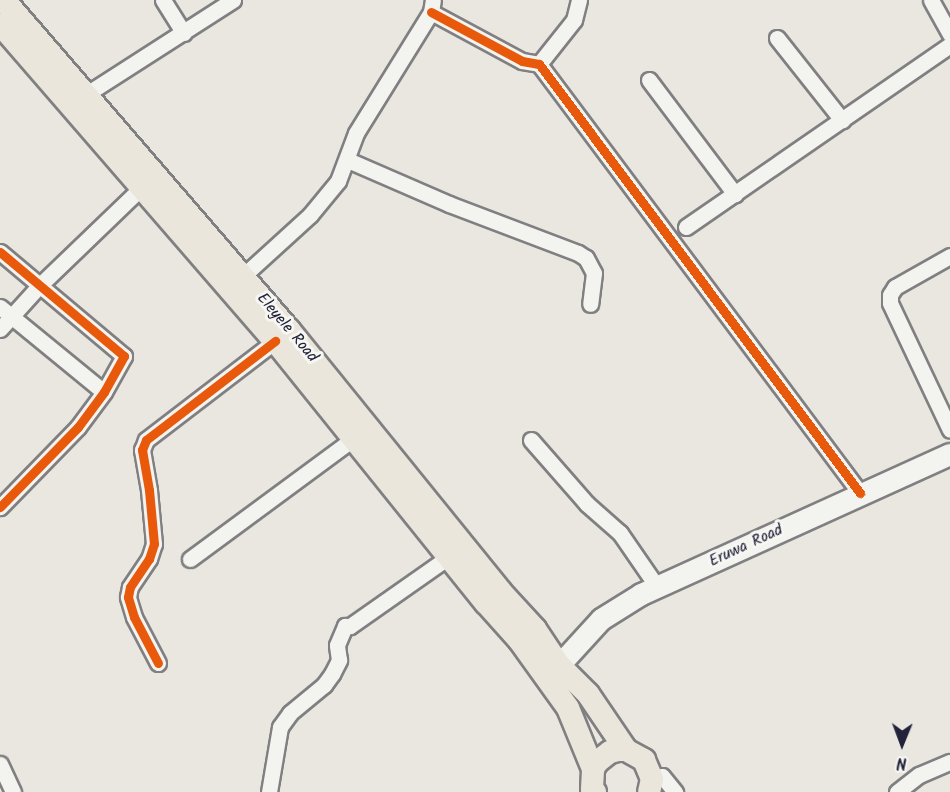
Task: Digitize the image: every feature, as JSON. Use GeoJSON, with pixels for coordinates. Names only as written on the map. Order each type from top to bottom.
{"type":"FeatureCollection","features":[{"type":"Feature","properties":{"kind":"main road","name":"Eleyele Road"},"geometry":{"type":"LineString","coordinates":[[4,0],[243,276],[439,529],[535,629],[553,673]]}},
{"type":"Feature","properties":{"kind":"main road","name":"Eleyele Road"},"geometry":{"type":"LineString","coordinates":[[0,24],[275,341],[354,438],[403,485]]}},
{"type":"Feature","properties":{"kind":"main road","name":"Eruwa Road"},"geometry":{"type":"LineString","coordinates":[[553,673],[601,619],[641,594],[950,453]]}},
{"type":"Feature","properties":{"kind":"main road","name":"Eleyele Road"},"geometry":{"type":"LineString","coordinates":[[439,529],[450,556],[486,603],[553,673]]}},
{"type":"Feature","properties":{"kind":"main road"},"geometry":{"type":"LineString","coordinates":[[553,673],[588,694],[626,750],[644,760],[650,786]]}},
{"type":"Feature","properties":{"kind":"main road"},"geometry":{"type":"LineString","coordinates":[[553,673],[593,769],[595,792]]}},
{"type":"Feature","properties":{"kind":"main road"},"geometry":{"type":"LineString","coordinates":[[593,769],[597,762],[610,752],[626,750]]}},
{"type":"Feature","properties":{"kind":"street"},"geometry":{"type":"LineString","coordinates":[[163,0],[184,33]]}},
{"type":"Feature","properties":{"kind":"street"},"geometry":{"type":"LineString","coordinates":[[85,95],[233,0]]}},
{"type":"Feature","properties":{"kind":"street"},"geometry":{"type":"LineString","coordinates":[[539,64],[574,20],[579,0]]}},
{"type":"Feature","properties":{"kind":"street"},"geometry":{"type":"LineString","coordinates":[[931,0],[950,34]]}},
{"type":"Feature","properties":{"kind":"street"},"geometry":{"type":"LineString","coordinates":[[243,276],[329,194],[348,160],[356,133],[432,6],[522,62],[539,64],[860,493]]}},
{"type":"Feature","properties":{"kind":"street"},"geometry":{"type":"LineString","coordinates":[[777,38],[842,120]]}},
{"type":"Feature","properties":{"kind":"street"},"geometry":{"type":"LineString","coordinates":[[686,227],[950,45]]}},
{"type":"Feature","properties":{"kind":"street"},"geometry":{"type":"LineString","coordinates":[[649,80],[735,194]]}},
{"type":"Feature","properties":{"kind":"street"},"geometry":{"type":"LineString","coordinates":[[348,160],[449,204],[579,253],[586,258],[594,273],[590,304]]}},
{"type":"Feature","properties":{"kind":"street"},"geometry":{"type":"LineString","coordinates":[[0,329],[6,312],[39,286],[142,187]]}},
{"type":"Feature","properties":{"kind":"street"},"geometry":{"type":"LineString","coordinates":[[0,252],[123,352],[123,361],[78,427],[0,507]]}},
{"type":"Feature","properties":{"kind":"street"},"geometry":{"type":"LineString","coordinates":[[950,256],[894,287],[890,295],[890,303],[950,430]]}},
{"type":"Feature","properties":{"kind":"street"},"geometry":{"type":"LineString","coordinates":[[6,312],[104,392]]}},
{"type":"Feature","properties":{"kind":"street"},"geometry":{"type":"LineString","coordinates":[[158,663],[134,617],[128,592],[148,559],[154,544],[149,490],[142,450],[146,440],[275,341]]}},
{"type":"Feature","properties":{"kind":"street"},"geometry":{"type":"LineString","coordinates":[[190,559],[354,438]]}},
{"type":"Feature","properties":{"kind":"street"},"geometry":{"type":"LineString","coordinates":[[531,440],[592,508],[620,533],[658,588]]}},
{"type":"Feature","properties":{"kind":"street"},"geometry":{"type":"LineString","coordinates":[[269,792],[280,727],[290,713],[324,685],[332,674],[339,660],[337,645],[345,626],[350,626],[450,556]]}},
{"type":"Feature","properties":{"kind":"street"},"geometry":{"type":"LineString","coordinates":[[897,792],[919,775],[950,762]]}},
{"type":"Feature","properties":{"kind":"street"},"geometry":{"type":"LineString","coordinates":[[0,764],[13,792]]}},
{"type":"Feature","properties":{"kind":"street"},"geometry":{"type":"LineString","coordinates":[[650,786],[662,776],[675,792]]}},
{"type":"Feature","properties":{"kind":"cycle path"},"geometry":{"type":"LineString","coordinates":[[431,12],[522,61],[539,64],[860,493]]}},
{"type":"Feature","properties":{"kind":"cycle path"},"geometry":{"type":"LineString","coordinates":[[0,252],[124,356],[104,392],[78,427],[0,507]]}},
{"type":"Feature","properties":{"kind":"cycle path"},"geometry":{"type":"LineString","coordinates":[[158,663],[134,617],[128,597],[130,587],[149,559],[154,544],[149,490],[142,450],[146,440],[275,341]]}}]}
